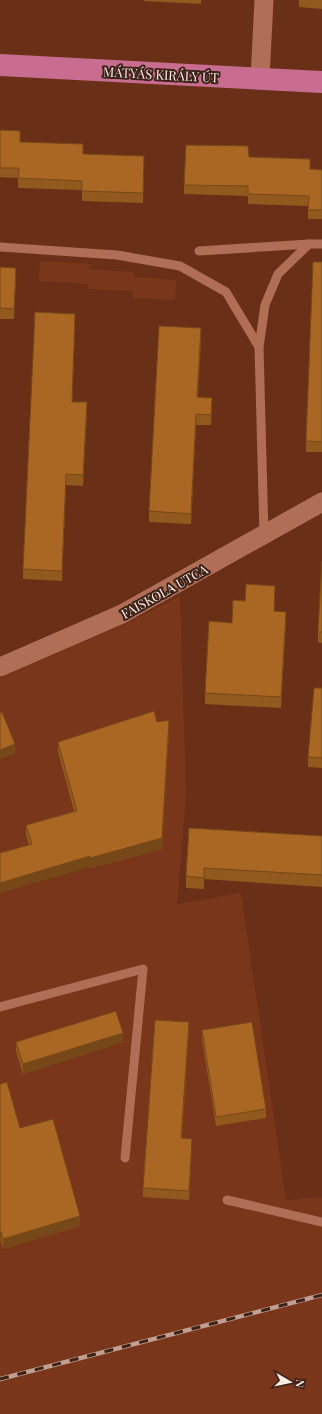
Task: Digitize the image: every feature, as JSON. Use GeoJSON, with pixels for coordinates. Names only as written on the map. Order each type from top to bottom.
{"type":"FeatureCollection","features":[{"type":"Feature","properties":{"kind":"main road","name":"MÁTYÁS KIRÁLY ÚT"},"geometry":{"type":"LineString","coordinates":[[0,65],[322,82]]}},
{"type":"Feature","properties":{"kind":"street"},"geometry":{"type":"LineString","coordinates":[[260,79],[264,0]]}},
{"type":"Feature","properties":{"kind":"street","name":"FAISKOLA UTCA"},"geometry":{"type":"LineString","coordinates":[[0,667],[122,614],[322,502]]}},
{"type":"Feature","properties":{"kind":"lane"},"geometry":{"type":"LineString","coordinates":[[264,535],[259,347],[265,305],[278,274],[309,244]]}},
{"type":"Feature","properties":{"kind":"lane"},"geometry":{"type":"LineString","coordinates":[[199,251],[322,244]]}},
{"type":"Feature","properties":{"kind":"lane"},"geometry":{"type":"LineString","coordinates":[[0,247],[117,255],[180,266],[226,292],[259,347]]}},
{"type":"Feature","properties":{"kind":"lane"},"geometry":{"type":"LineString","coordinates":[[0,1007],[143,969],[124,1158]]}},
{"type":"Feature","properties":{"kind":"lane"},"geometry":{"type":"LineString","coordinates":[[227,1200],[322,1222]]}},
{"type":"Feature","properties":{"kind":"shaded area"},"geometry":{"type":"Polygon","coordinates":[[[40,261],[90,264],[89,269],[134,272],[134,277],[176,280],[175,300],[133,298],[133,291],[88,289],[88,284],[39,281],[40,261]]]}},
{"type":"Feature","properties":{"kind":"shaded area"},"geometry":{"type":"Polygon","coordinates":[[[180,596],[186,796],[177,904],[241,893],[286,1200],[322,1197],[322,1414],[0,1414],[0,678],[129,622],[180,596]]]}},
{"type":"Feature","properties":{"kind":"building"},"geometry":{"type":"Polygon","coordinates":[[[0,130],[20,131],[20,142],[83,144],[83,154],[144,156],[143,193],[82,191],[82,181],[18,178],[19,168],[0,168],[0,130]]]}},
{"type":"Feature","properties":{"kind":"building"},"geometry":{"type":"Polygon","coordinates":[[[186,145],[248,146],[249,157],[310,159],[310,169],[322,170],[322,210],[308,210],[309,196],[248,194],[248,186],[184,185],[186,145]]]}},
{"type":"Feature","properties":{"kind":"building"},"geometry":{"type":"Polygon","coordinates":[[[313,262],[322,262],[322,442],[306,441],[313,262]]]}},
{"type":"Feature","properties":{"kind":"building"},"geometry":{"type":"Polygon","coordinates":[[[0,267],[16,268],[14,309],[0,308],[0,267]]]}},
{"type":"Feature","properties":{"kind":"building"},"geometry":{"type":"Polygon","coordinates":[[[35,312],[75,314],[72,402],[87,402],[83,475],[66,474],[62,571],[23,569],[35,312]]]}},
{"type":"Feature","properties":{"kind":"building"},"geometry":{"type":"Polygon","coordinates":[[[159,326],[201,328],[197,397],[212,398],[211,415],[196,414],[191,514],[149,511],[159,326]]]}},
{"type":"Feature","properties":{"kind":"building"},"geometry":{"type":"Polygon","coordinates":[[[322,561],[322,632],[318,632],[322,561]]]}},
{"type":"Feature","properties":{"kind":"building"},"geometry":{"type":"Polygon","coordinates":[[[246,584],[275,586],[274,611],[286,612],[281,697],[205,693],[209,621],[232,623],[233,600],[245,601],[246,584]]]}},
{"type":"Feature","properties":{"kind":"building"},"geometry":{"type":"Polygon","coordinates":[[[314,688],[322,688],[322,758],[308,757],[314,688]]]}},
{"type":"Feature","properties":{"kind":"building"},"geometry":{"type":"Polygon","coordinates":[[[154,711],[157,722],[169,720],[162,838],[90,858],[90,856],[0,883],[0,853],[32,844],[26,825],[77,811],[58,742],[154,711]]]}},
{"type":"Feature","properties":{"kind":"building"},"geometry":{"type":"Polygon","coordinates":[[[2,712],[15,744],[0,750],[0,713],[2,712]]]}},
{"type":"Feature","properties":{"kind":"building"},"geometry":{"type":"Polygon","coordinates":[[[189,828],[322,836],[322,875],[204,868],[204,878],[186,876],[189,828]]]}},
{"type":"Feature","properties":{"kind":"building"},"geometry":{"type":"Polygon","coordinates":[[[116,1011],[123,1033],[23,1064],[16,1042],[116,1011]]]}},
{"type":"Feature","properties":{"kind":"building"},"geometry":{"type":"Polygon","coordinates":[[[155,1020],[189,1022],[181,1138],[192,1139],[189,1191],[143,1188],[155,1020]]]}},
{"type":"Feature","properties":{"kind":"building"},"geometry":{"type":"Polygon","coordinates":[[[252,1022],[266,1109],[216,1117],[202,1030],[252,1022]]]}},
{"type":"Feature","properties":{"kind":"building"},"geometry":{"type":"Polygon","coordinates":[[[7,1082],[20,1128],[53,1119],[80,1216],[3,1239],[0,1232],[0,1084],[7,1082]]]}},
{"type":"Feature","properties":{"kind":"railway"},"geometry":{"type":"LineString","coordinates":[[0,1379],[322,1295]]}}]}
